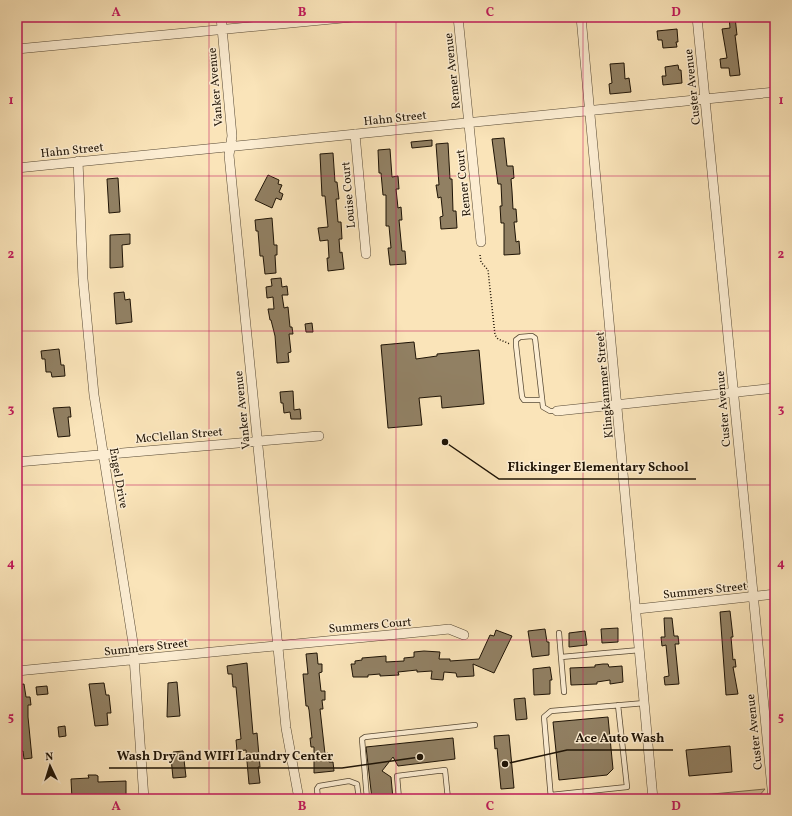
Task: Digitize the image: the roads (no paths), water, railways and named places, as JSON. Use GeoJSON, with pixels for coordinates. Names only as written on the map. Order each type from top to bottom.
{"type":"FeatureCollection","features":[{"type":"Feature","properties":{"kind":"street","name":"Vanker Avenue"},"geometry":{"type":"LineString","coordinates":[[221,17],[232,136],[229,155],[257,441],[286,728],[298,799]]}},
{"type":"Feature","properties":{"kind":"street"},"geometry":{"type":"LineString","coordinates":[[17,49],[353,17]]}},
{"type":"Feature","properties":{"kind":"street","name":"Remer Avenue"},"geometry":{"type":"LineString","coordinates":[[458,17],[469,123]]}},
{"type":"Feature","properties":{"kind":"street","name":"Klingkammer Street"},"geometry":{"type":"LineString","coordinates":[[581,17],[637,609],[653,799]]}},
{"type":"Feature","properties":{"kind":"street","name":"Custer Avenue"},"geometry":{"type":"LineString","coordinates":[[697,17],[734,392],[752,597],[773,799]]}},
{"type":"Feature","properties":{"kind":"street","name":"Hahn Street"},"geometry":{"type":"LineString","coordinates":[[17,168],[775,92]]}},
{"type":"Feature","properties":{"kind":"street","name":"Remer Court"},"geometry":{"type":"LineString","coordinates":[[469,123],[481,242]]}},
{"type":"Feature","properties":{"kind":"street","name":"Louise Court"},"geometry":{"type":"LineString","coordinates":[[355,134],[366,254]]}},
{"type":"Feature","properties":{"kind":"street","name":"Engel Drive"},"geometry":{"type":"LineString","coordinates":[[78,161],[83,278],[94,395],[102,454],[121,560],[135,660],[144,799]]}},
{"type":"Feature","properties":{"kind":"street"},"geometry":{"type":"LineString","coordinates":[[558,411],[775,388]]}},
{"type":"Feature","properties":{"kind":"street","name":"McClellan Street"},"geometry":{"type":"LineString","coordinates":[[17,462],[319,436]]}},
{"type":"Feature","properties":{"kind":"street","name":"Summers Street"},"geometry":{"type":"LineString","coordinates":[[637,609],[775,594]]}},
{"type":"Feature","properties":{"kind":"street","name":"Summers Court"},"geometry":{"type":"LineString","coordinates":[[278,646],[449,630],[464,635]]}},
{"type":"Feature","properties":{"kind":"street","name":"Summers Street"},"geometry":{"type":"LineString","coordinates":[[17,671],[278,646]]}},
{"type":"Feature","properties":{"kind":"lane"},"geometry":{"type":"LineString","coordinates":[[541,400],[524,400],[522,397],[516,345],[516,340],[520,337],[532,336],[535,338],[541,400],[543,406],[550,411],[558,411]]}},
{"type":"Feature","properties":{"kind":"lane"},"geometry":{"type":"LineString","coordinates":[[559,633],[564,692]]}},
{"type":"Feature","properties":{"kind":"lane"},"geometry":{"type":"LineString","coordinates":[[561,658],[640,650]]}},
{"type":"Feature","properties":{"kind":"lane"},"geometry":{"type":"LineString","coordinates":[[618,705],[627,787],[551,797],[544,717],[551,711],[618,705],[645,703]]}},
{"type":"Feature","properties":{"kind":"lane"},"geometry":{"type":"LineString","coordinates":[[366,799],[362,739],[365,737],[475,725]]}},
{"type":"Feature","properties":{"kind":"lane"},"geometry":{"type":"LineString","coordinates":[[399,799],[396,776],[445,770],[448,799]]}},
{"type":"Feature","properties":{"kind":"lane"},"geometry":{"type":"LineString","coordinates":[[318,799],[317,789],[319,786],[348,781],[357,784],[359,799]]}},
{"type":"Feature","properties":{"kind":"place","name":"Flickinger Elementary School"},"geometry":{"type":"Point","coordinates":[445,442]}},
{"type":"Feature","properties":{"kind":"place","name":"Wash Dry and WIFI Laundry Center"},"geometry":{"type":"Point","coordinates":[420,757]}},
{"type":"Feature","properties":{"kind":"place","name":"Ace Auto Wash"},"geometry":{"type":"Point","coordinates":[505,764]}}]}
